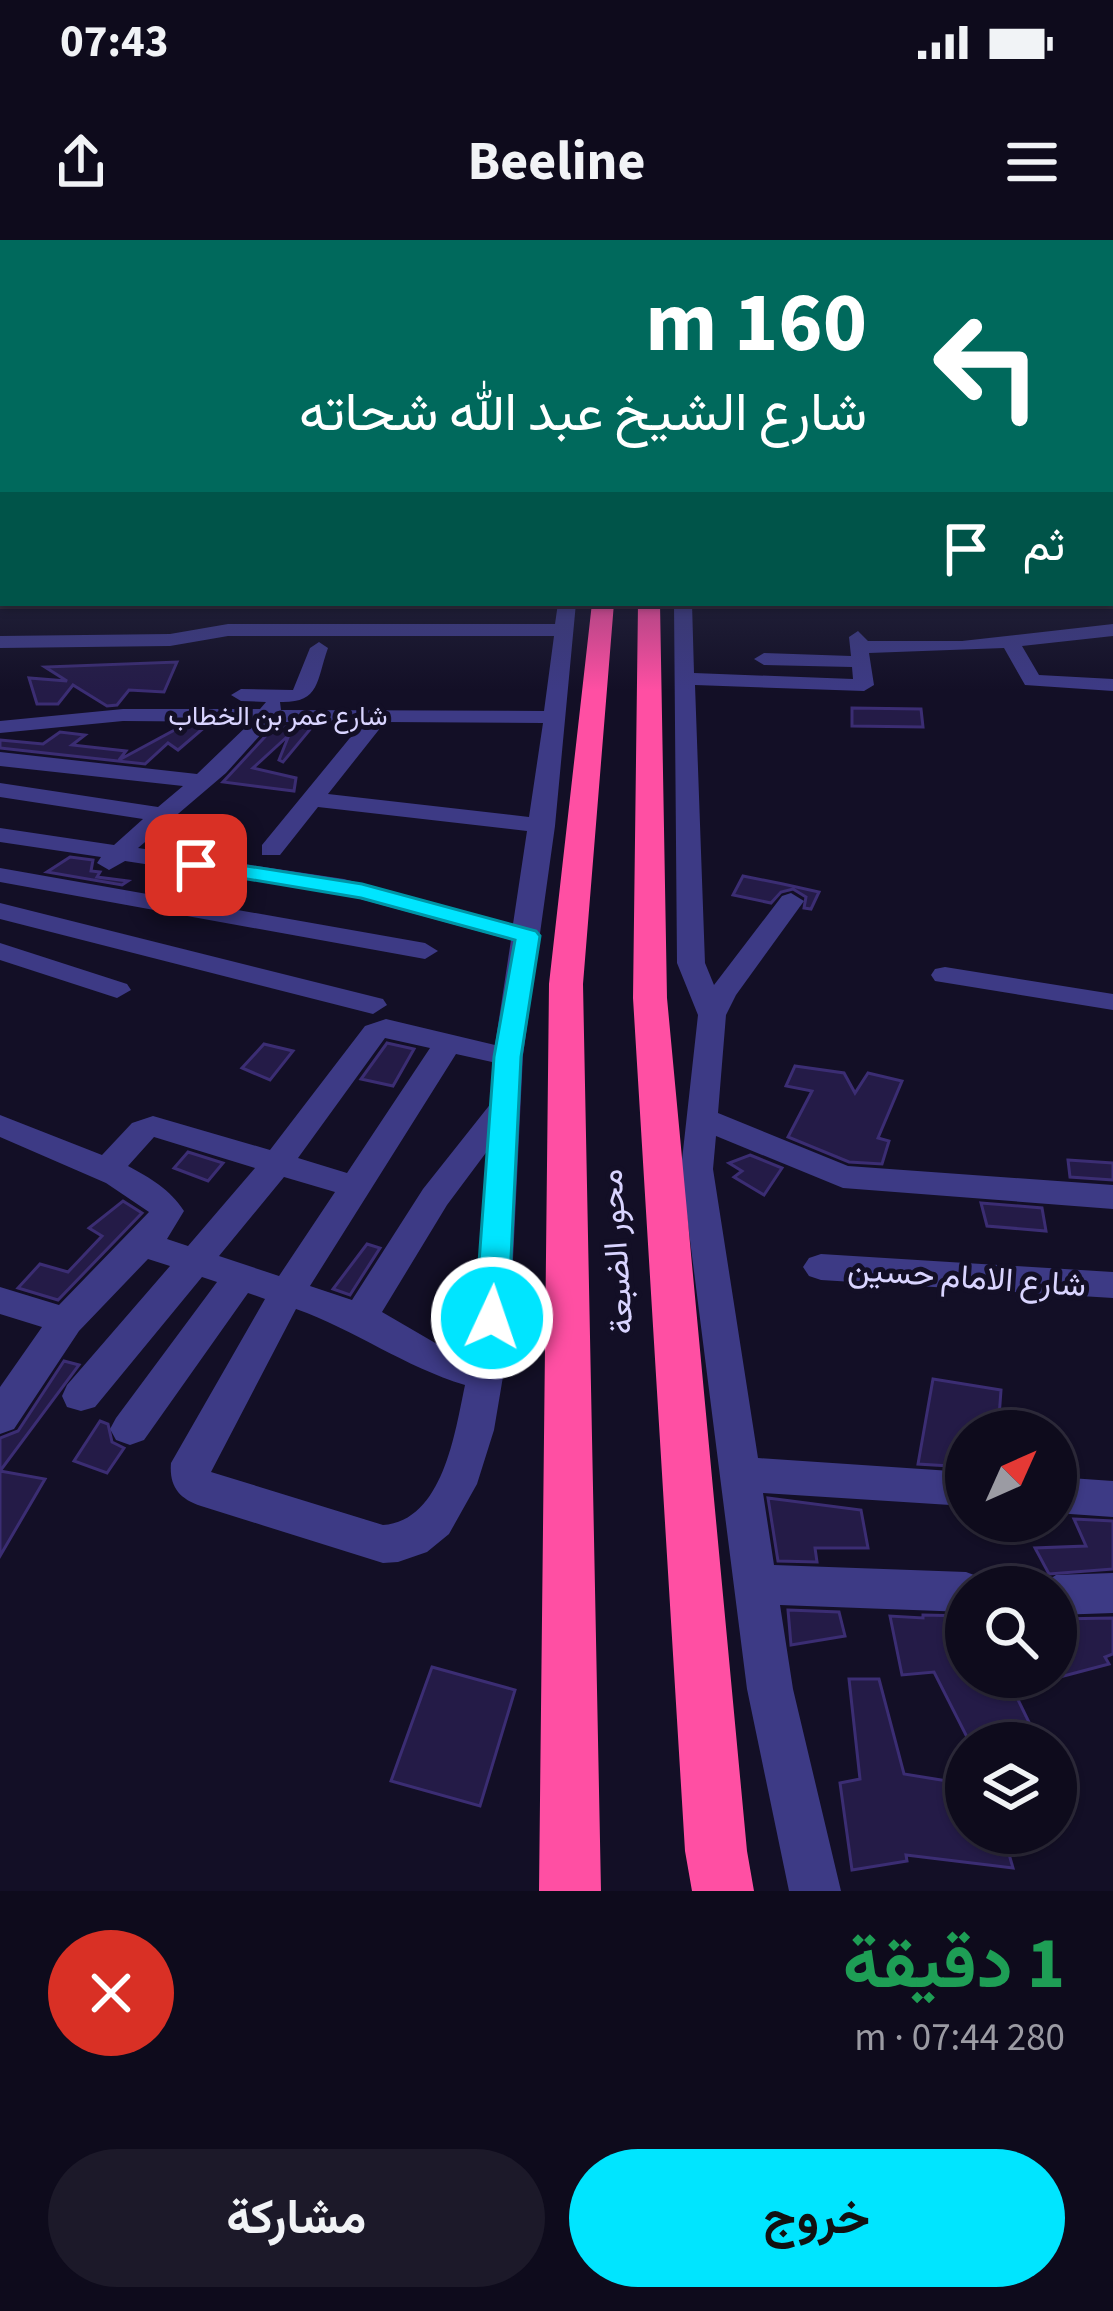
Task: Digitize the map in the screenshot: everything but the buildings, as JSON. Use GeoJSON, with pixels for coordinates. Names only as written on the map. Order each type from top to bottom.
{"type":"FeatureCollection","features":[{"type":"Feature","properties":{"kind":"highway","name":"محور الضبعة"},"geometry":{"type":"LineString","coordinates":[[649,606],[650,998],[716,1851],[723,1891]]}},
{"type":"Feature","properties":{"kind":"highway","name":"محور الضبعة"},"geometry":{"type":"LineString","coordinates":[[570,1891],[566,984],[578,612]]}},
{"type":"Feature","properties":{"kind":"street"},"geometry":{"type":"LineString","coordinates":[[683,606],[691,963],[712,1015]]}},
{"type":"Feature","properties":{"kind":"street"},"geometry":{"type":"LineString","coordinates":[[0,642],[170,640],[228,630],[578,612],[557,717],[508,1057],[484,1376],[474,1432],[447,1502],[427,1530],[400,1545],[382,1544],[201,1489],[190,1478],[191,1462],[288,1291],[448,1043]]}},
{"type":"Feature","properties":{"kind":"street"},"geometry":{"type":"LineString","coordinates":[[683,679],[1113,630]]}},
{"type":"Feature","properties":{"kind":"street"},"geometry":{"type":"LineString","coordinates":[[1010,641],[1034,682],[1113,686]]}},
{"type":"Feature","properties":{"kind":"street"},"geometry":{"type":"LineString","coordinates":[[33,919],[81,888],[158,814],[223,764],[282,703],[319,648]]}},
{"type":"Feature","properties":{"kind":"street"},"geometry":{"type":"LineString","coordinates":[[764,659],[862,657]]}},
{"type":"Feature","properties":{"kind":"street"},"geometry":{"type":"LineString","coordinates":[[1023,664],[1113,671]]}},
{"type":"Feature","properties":{"kind":"street"},"geometry":{"type":"LineString","coordinates":[[229,716],[246,686],[282,703],[357,702],[373,717],[271,850]]}},
{"type":"Feature","properties":{"kind":"street","name":"شارع عمر بن الخطاب"},"geometry":{"type":"LineString","coordinates":[[0,727],[123,715],[229,716],[282,703],[373,717],[557,717]]}},
{"type":"Feature","properties":{"kind":"street"},"geometry":{"type":"LineString","coordinates":[[0,759],[198,781]]}},
{"type":"Feature","properties":{"kind":"street"},"geometry":{"type":"LineString","coordinates":[[0,790],[158,814]]}},
{"type":"Feature","properties":{"kind":"street"},"geometry":{"type":"LineString","coordinates":[[310,799],[543,826]]}},
{"type":"Feature","properties":{"kind":"street"},"geometry":{"type":"LineString","coordinates":[[0,835],[344,887],[528,936]]}},
{"type":"Feature","properties":{"kind":"street"},"geometry":{"type":"LineString","coordinates":[[0,898],[13,877],[425,951]]}},
{"type":"Feature","properties":{"kind":"street"},"geometry":{"type":"LineString","coordinates":[[791,901],[722,994],[712,1015],[697,1169],[770,1689],[815,1891]]}},
{"type":"Feature","properties":{"kind":"street"},"geometry":{"type":"LineString","coordinates":[[0,911],[373,1005]]}},
{"type":"Feature","properties":{"kind":"street"},"geometry":{"type":"LineString","coordinates":[[0,952],[117,990]]}},
{"type":"Feature","properties":{"kind":"street"},"geometry":{"type":"LineString","coordinates":[[945,975],[1113,1002]]}},
{"type":"Feature","properties":{"kind":"street"},"geometry":{"type":"LineString","coordinates":[[81,1396],[277,1164],[375,1032],[386,1028],[508,1057]]}},
{"type":"Feature","properties":{"kind":"street"},"geometry":{"type":"LineString","coordinates":[[360,1317],[435,1197],[507,1104]]}},
{"type":"Feature","properties":{"kind":"street"},"geometry":{"type":"LineString","coordinates":[[702,1118],[843,1177],[1113,1198]]}},
{"type":"Feature","properties":{"kind":"street"},"geometry":{"type":"LineString","coordinates":[[106,1170],[149,1126],[353,1186]]}},
{"type":"Feature","properties":{"kind":"street"},"geometry":{"type":"LineString","coordinates":[[3,1132],[106,1170],[166,1204],[166,1218],[66,1322],[6,1398]]}},
{"type":"Feature","properties":{"kind":"street"},"geometry":{"type":"LineString","coordinates":[[140,1243],[360,1317],[437,1362],[484,1376]]}},
{"type":"Feature","properties":{"kind":"street","name":"شارع الامام حسين"},"geometry":{"type":"LineString","coordinates":[[821,1267],[1113,1285]]}},
{"type":"Feature","properties":{"kind":"street"},"geometry":{"type":"LineString","coordinates":[[130,1429],[242,1276]]}},
{"type":"Feature","properties":{"kind":"street"},"geometry":{"type":"LineString","coordinates":[[0,1300],[66,1322]]}},
{"type":"Feature","properties":{"kind":"street"},"geometry":{"type":"LineString","coordinates":[[740,1474],[945,1488]]}},
{"type":"Feature","properties":{"kind":"street"},"geometry":{"type":"LineString","coordinates":[[1077,1496],[1113,1499]]}},
{"type":"Feature","properties":{"kind":"street"},"geometry":{"type":"LineString","coordinates":[[755,1584],[945,1591]]}},
{"type":"Feature","properties":{"kind":"street"},"geometry":{"type":"LineString","coordinates":[[1077,1594],[1113,1593]]}},
{"type":"Feature","properties":{"kind":"route"},"geometry":{"type":"LineString","coordinates":[[196,865],[362,891],[528,936],[508,1057],[492,1318]]}}]}
